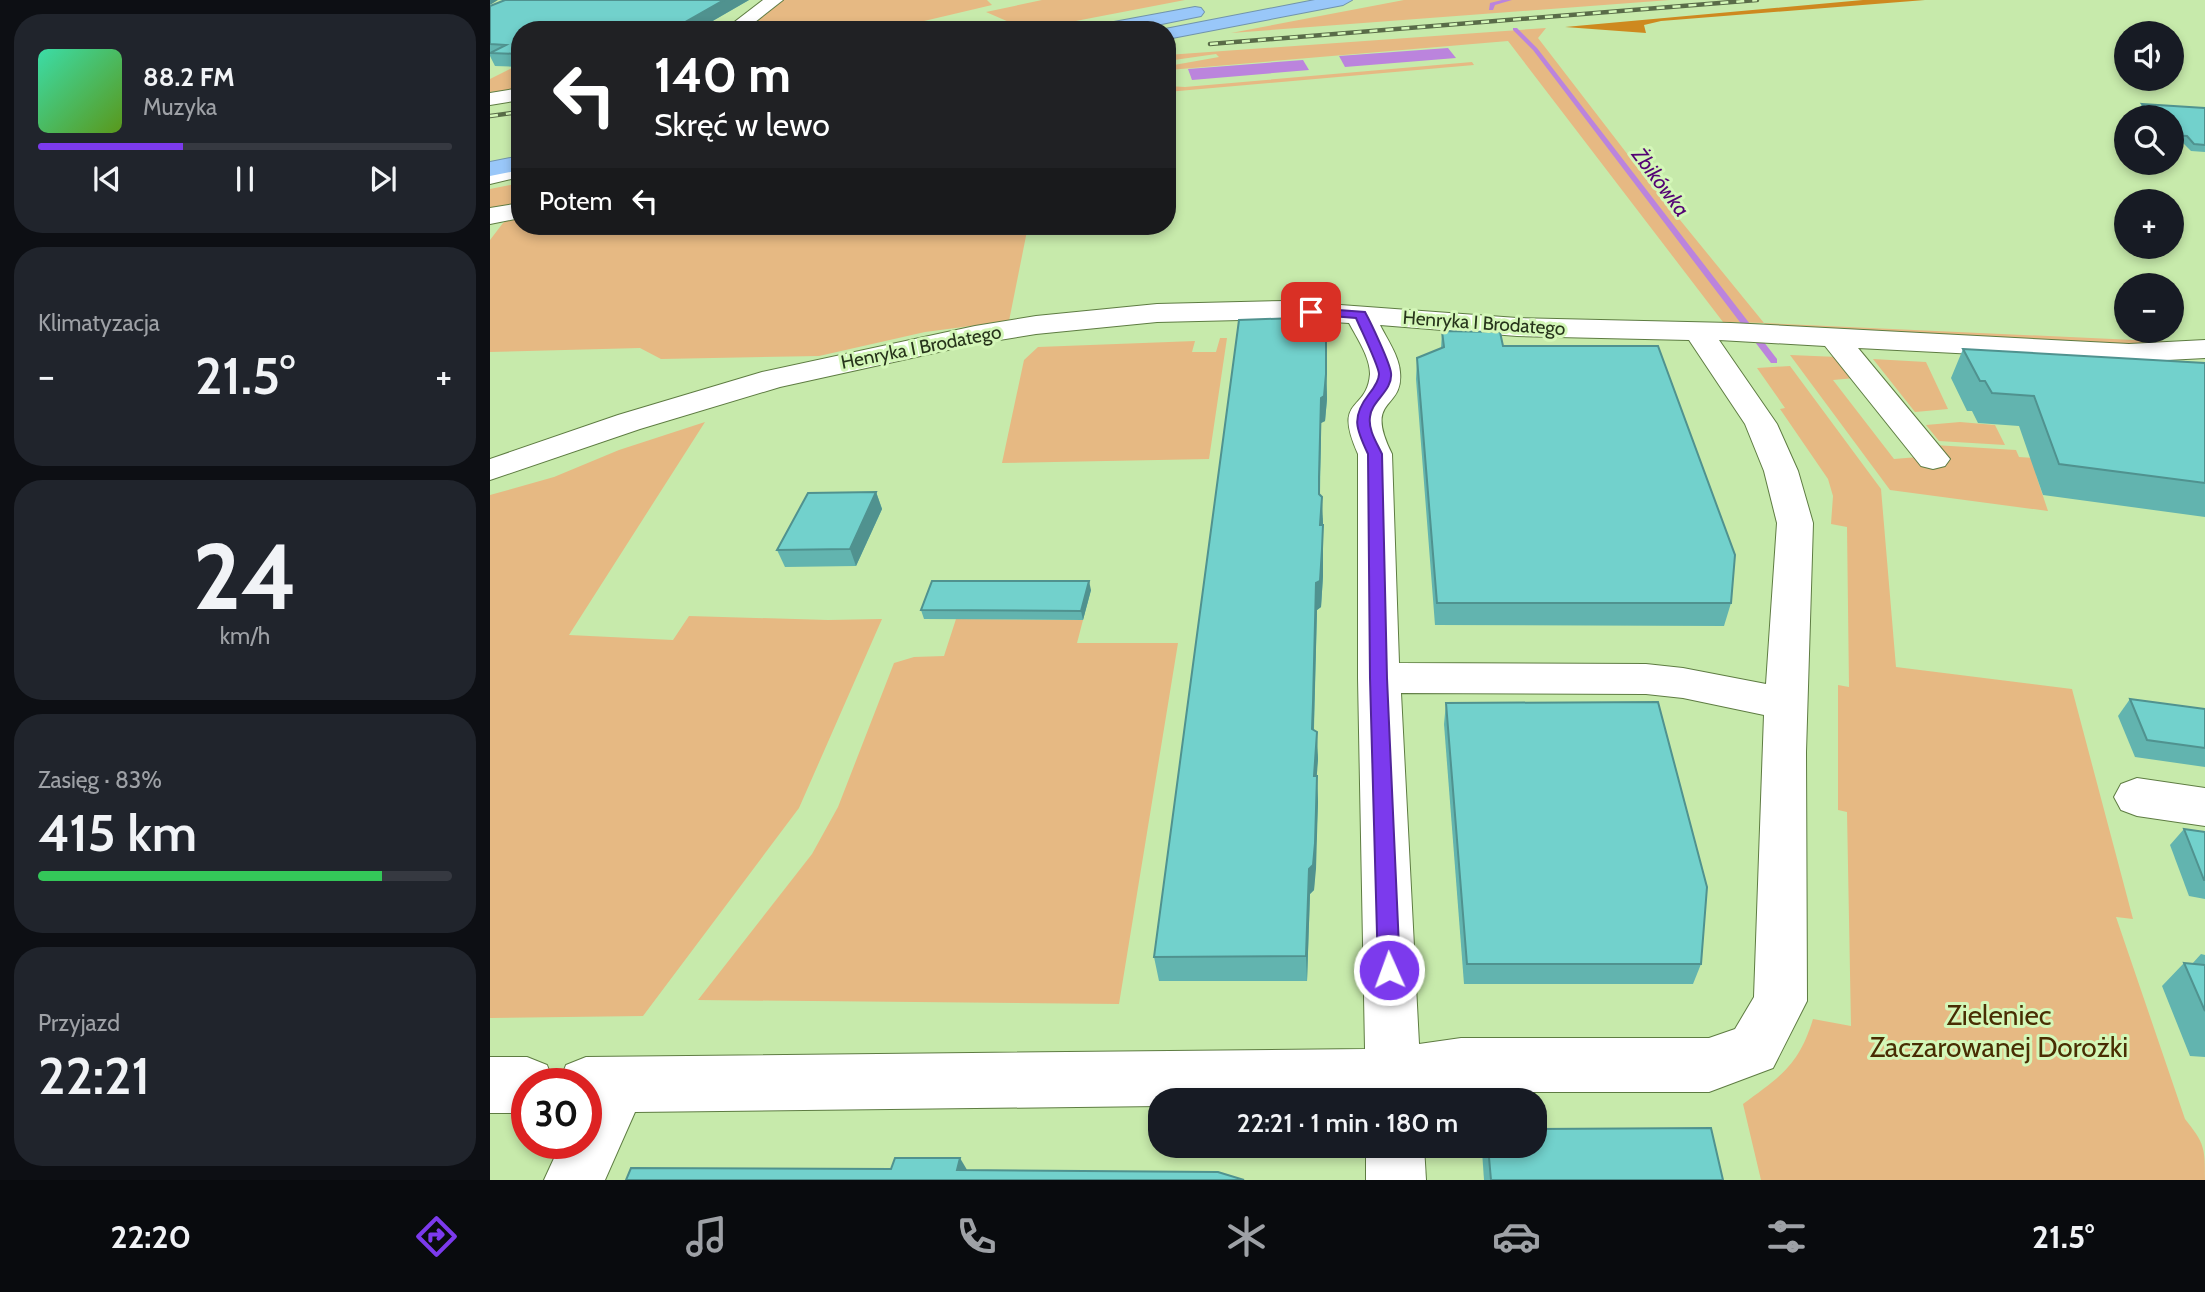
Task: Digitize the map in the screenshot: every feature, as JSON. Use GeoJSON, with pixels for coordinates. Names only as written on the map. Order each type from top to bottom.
{"type":"FeatureCollection","features":[{"type":"Feature","properties":{"kind":"highway"},"geometry":{"type":"LineString","coordinates":[[1150,21],[1259,0]]}},
{"type":"Feature","properties":{"kind":"highway"},"geometry":{"type":"LineString","coordinates":[[1176,31],[1343,0]]}},
{"type":"Feature","properties":{"kind":"highway"},"geometry":{"type":"LineString","coordinates":[[490,148],[511,144]]}},
{"type":"Feature","properties":{"kind":"highway"},"geometry":{"type":"LineString","coordinates":[[490,169],[511,165]]}},
{"type":"Feature","properties":{"kind":"street"},"geometry":{"type":"LineString","coordinates":[[745,21],[774,0]]}},
{"type":"Feature","properties":{"kind":"street"},"geometry":{"type":"LineString","coordinates":[[490,99],[511,96]]}},
{"type":"Feature","properties":{"kind":"street"},"geometry":{"type":"LineString","coordinates":[[490,177],[511,172]]}},
{"type":"Feature","properties":{"kind":"street"},"geometry":{"type":"LineString","coordinates":[[490,216],[511,212]]}},
{"type":"Feature","properties":{"kind":"street","name":"Henryka I Brodatego"},"geometry":{"type":"LineString","coordinates":[[490,470],[629,422],[773,379],[975,335],[1048,324],[1157,313],[1286,310],[1517,327],[1715,332],[2129,353],[2205,349]]}},
{"type":"Feature","properties":{"kind":"street"},"geometry":{"type":"LineString","coordinates":[[1360,315],[1385,374],[1381,388],[1368,405],[1363,418],[1365,434],[1375,454],[1379,678],[1393,1088]]}},
{"type":"Feature","properties":{"kind":"street"},"geometry":{"type":"LineString","coordinates":[[575,1180],[603,1085],[1393,1088],[1461,1065],[1709,1065],[1754,1049],[1780,1000],[1787,705],[1795,523],[1771,445],[1715,332]]}},
{"type":"Feature","properties":{"kind":"street"},"geometry":{"type":"LineString","coordinates":[[1834,338],[1933,459]]}},
{"type":"Feature","properties":{"kind":"street"},"geometry":{"type":"LineString","coordinates":[[1379,678],[1646,679],[1683,683],[1787,705]]}},
{"type":"Feature","properties":{"kind":"street"},"geometry":{"type":"LineString","coordinates":[[2137,797],[2205,807]]}},
{"type":"Feature","properties":{"kind":"street"},"geometry":{"type":"LineString","coordinates":[[490,1085],[511,1085]]}},
{"type":"Feature","properties":{"kind":"street"},"geometry":{"type":"LineString","coordinates":[[1395,1158],[1396,1180]]}},
{"type":"Feature","properties":{"kind":"green space"},"geometry":{"type":"Polygon","coordinates":[[[783,0],[987,0],[992,5],[924,21],[754,21],[783,0]]]}},
{"type":"Feature","properties":{"kind":"green space"},"geometry":{"type":"Polygon","coordinates":[[[1042,0],[1185,0],[1076,21],[1007,21],[986,12],[1042,0]]]}},
{"type":"Feature","properties":{"kind":"green space"},"geometry":{"type":"Polygon","coordinates":[[[1404,0],[1670,0],[1231,33],[1404,0]]]}},
{"type":"Feature","properties":{"kind":"green space"},"geometry":{"type":"Polygon","coordinates":[[[1546,28],[1538,38],[1645,177],[1764,323],[1723,322],[1508,41],[1176,69],[1176,65],[1219,57],[1216,54],[1176,60],[1176,54],[1546,28]]]}},
{"type":"Feature","properties":{"kind":"green space"},"geometry":{"type":"Polygon","coordinates":[[[1472,62],[1474,65],[1176,91],[1176,86],[1472,62]]]}},
{"type":"Feature","properties":{"kind":"green space"},"geometry":{"type":"Polygon","coordinates":[[[511,68],[511,90],[490,92],[490,79],[511,68]]]}},
{"type":"Feature","properties":{"kind":"green space"},"geometry":{"type":"Polygon","coordinates":[[[511,185],[511,208],[490,212],[490,189],[511,185]]]}},
{"type":"Feature","properties":{"kind":"green space"},"geometry":{"type":"Polygon","coordinates":[[[511,219],[511,235],[1026,235],[1009,321],[925,332],[819,356],[661,359],[640,348],[490,352],[490,240],[503,223],[511,219]]]}},
{"type":"Feature","properties":{"kind":"green space"},"geometry":{"type":"Polygon","coordinates":[[[1764,323],[2150,343],[2122,344],[1767,327],[1764,323]]]}},
{"type":"Feature","properties":{"kind":"green space"},"geometry":{"type":"Polygon","coordinates":[[[1220,338],[1227,338],[1209,459],[1002,463],[1024,360],[1038,347],[1195,341],[1192,352],[1216,352],[1220,338]]]}},
{"type":"Feature","properties":{"kind":"green space"},"geometry":{"type":"Polygon","coordinates":[[[1790,355],[1838,357],[1855,378],[1833,380],[1894,459],[1918,457],[1934,445],[2016,450],[2019,457],[2049,459],[2036,475],[2048,511],[1890,490],[1790,355]]]}},
{"type":"Feature","properties":{"kind":"green space"},"geometry":{"type":"Polygon","coordinates":[[[1873,359],[1926,362],[1948,409],[1915,412],[1873,359]]]}},
{"type":"Feature","properties":{"kind":"green space","name":"Zieleniec Zaczarowanej Dorożki"},"geometry":{"type":"Polygon","coordinates":[[[1790,366],[1881,489],[1896,667],[2072,689],[2133,919],[2116,917],[2185,1119],[2202,1147],[2205,1180],[1761,1180],[1743,1104],[1778,1077],[1795,1059],[1813,1019],[1851,1026],[1847,812],[1838,810],[1838,685],[1849,687],[1847,527],[1831,524],[1833,496],[1828,479],[1780,409],[1785,408],[1757,368],[1790,366]]]}},
{"type":"Feature","properties":{"kind":"green space"},"geometry":{"type":"Polygon","coordinates":[[[705,422],[569,635],[673,640],[689,616],[882,619],[799,808],[643,1016],[490,1018],[490,495],[554,477],[619,450],[705,422]]]}},
{"type":"Feature","properties":{"kind":"green space"},"geometry":{"type":"Polygon","coordinates":[[[1960,422],[1995,425],[2005,445],[1939,441],[1926,425],[1960,422]]]}},
{"type":"Feature","properties":{"kind":"green space"},"geometry":{"type":"Polygon","coordinates":[[[956,619],[1083,620],[1077,643],[1178,643],[1119,1004],[698,1000],[812,854],[838,807],[894,663],[914,657],[944,656],[956,619]]]}},
{"type":"Feature","properties":{"kind":"shaded area"},"geometry":{"type":"Polygon","coordinates":[[[1863,0],[1925,0],[1661,21],[1644,25],[1646,33],[1565,27],[1863,0]]]}},
{"type":"Feature","properties":{"kind":"shaded area"},"geometry":{"type":"Polygon","coordinates":[[[1448,48],[1456,58],[1345,67],[1339,56],[1448,48]]]}},
{"type":"Feature","properties":{"kind":"shaded area"},"geometry":{"type":"Polygon","coordinates":[[[1303,60],[1309,70],[1192,80],[1188,69],[1303,60]]]}},
{"type":"Feature","properties":{"kind":"building"},"geometry":{"type":"Polygon","coordinates":[[[505,0],[724,0],[687,21],[511,21],[511,54],[490,53],[506,45],[490,44],[490,6],[505,0]]]}},
{"type":"Feature","properties":{"kind":"building"},"geometry":{"type":"Polygon","coordinates":[[[2184,107],[2205,108],[2205,145],[2194,144],[2184,136],[2184,107]]]}},
{"type":"Feature","properties":{"kind":"building"},"geometry":{"type":"Polygon","coordinates":[[[1295,318],[1323,322],[1323,336],[1326,337],[1319,477],[1319,494],[1322,497],[1320,525],[1323,525],[1320,581],[1316,583],[1312,729],[1317,732],[1314,776],[1317,776],[1315,843],[1313,865],[1309,869],[1306,956],[1154,957],[1239,320],[1295,318]]]}},
{"type":"Feature","properties":{"kind":"building"},"geometry":{"type":"Polygon","coordinates":[[[1442,331],[1500,332],[1503,346],[1658,346],[1735,555],[1731,603],[1437,603],[1417,358],[1444,347],[1442,331]]]}},
{"type":"Feature","properties":{"kind":"building"},"geometry":{"type":"Polygon","coordinates":[[[1963,349],[2205,363],[2205,483],[2059,464],[2034,396],[1992,393],[1985,381],[1980,381],[1963,349]]]}},
{"type":"Feature","properties":{"kind":"building"},"geometry":{"type":"Polygon","coordinates":[[[876,492],[850,549],[777,550],[808,493],[876,492]]]}},
{"type":"Feature","properties":{"kind":"building"},"geometry":{"type":"Polygon","coordinates":[[[932,581],[1089,581],[1081,611],[921,610],[932,581]]]}},
{"type":"Feature","properties":{"kind":"building"},"geometry":{"type":"Polygon","coordinates":[[[2130,699],[2205,709],[2205,748],[2147,740],[2130,699]]]}},
{"type":"Feature","properties":{"kind":"building"},"geometry":{"type":"Polygon","coordinates":[[[1658,702],[1707,887],[1701,964],[1467,964],[1446,703],[1658,702]]]}},
{"type":"Feature","properties":{"kind":"building"},"geometry":{"type":"Polygon","coordinates":[[[2184,829],[2205,832],[2205,880],[2204,880],[2184,829]]]}},
{"type":"Feature","properties":{"kind":"building"},"geometry":{"type":"Polygon","coordinates":[[[2184,963],[2205,965],[2205,1011],[2184,963]]]}},
{"type":"Feature","properties":{"kind":"building"},"geometry":{"type":"Polygon","coordinates":[[[1711,1128],[1723,1180],[1491,1180],[1489,1158],[1547,1158],[1547,1129],[1711,1128]]]}},
{"type":"Feature","properties":{"kind":"building"},"geometry":{"type":"Polygon","coordinates":[[[895,1158],[960,1158],[957,1170],[1218,1172],[1244,1180],[626,1180],[631,1168],[891,1169],[895,1158]]]}},
{"type":"Feature","properties":{"kind":"waterway","name":"Żbikówka"},"geometry":{"type":"LineString","coordinates":[[1491,9],[1492,4],[1509,0]]}},
{"type":"Feature","properties":{"kind":"waterway","name":"Żbikówka"},"geometry":{"type":"LineString","coordinates":[[1515,29],[1535,49],[1774,361]]}},
{"type":"Feature","properties":{"kind":"railway"},"geometry":{"type":"LineString","coordinates":[[1210,44],[1757,0]]}},
{"type":"Feature","properties":{"kind":"railway"},"geometry":{"type":"LineString","coordinates":[[490,116],[511,113]]}},
{"type":"Feature","properties":{"kind":"route"},"geometry":{"type":"LineString","coordinates":[[1311,312],[1360,315],[1385,374],[1379,392],[1368,405],[1363,418],[1365,434],[1375,454],[1389,970]]}}]}
